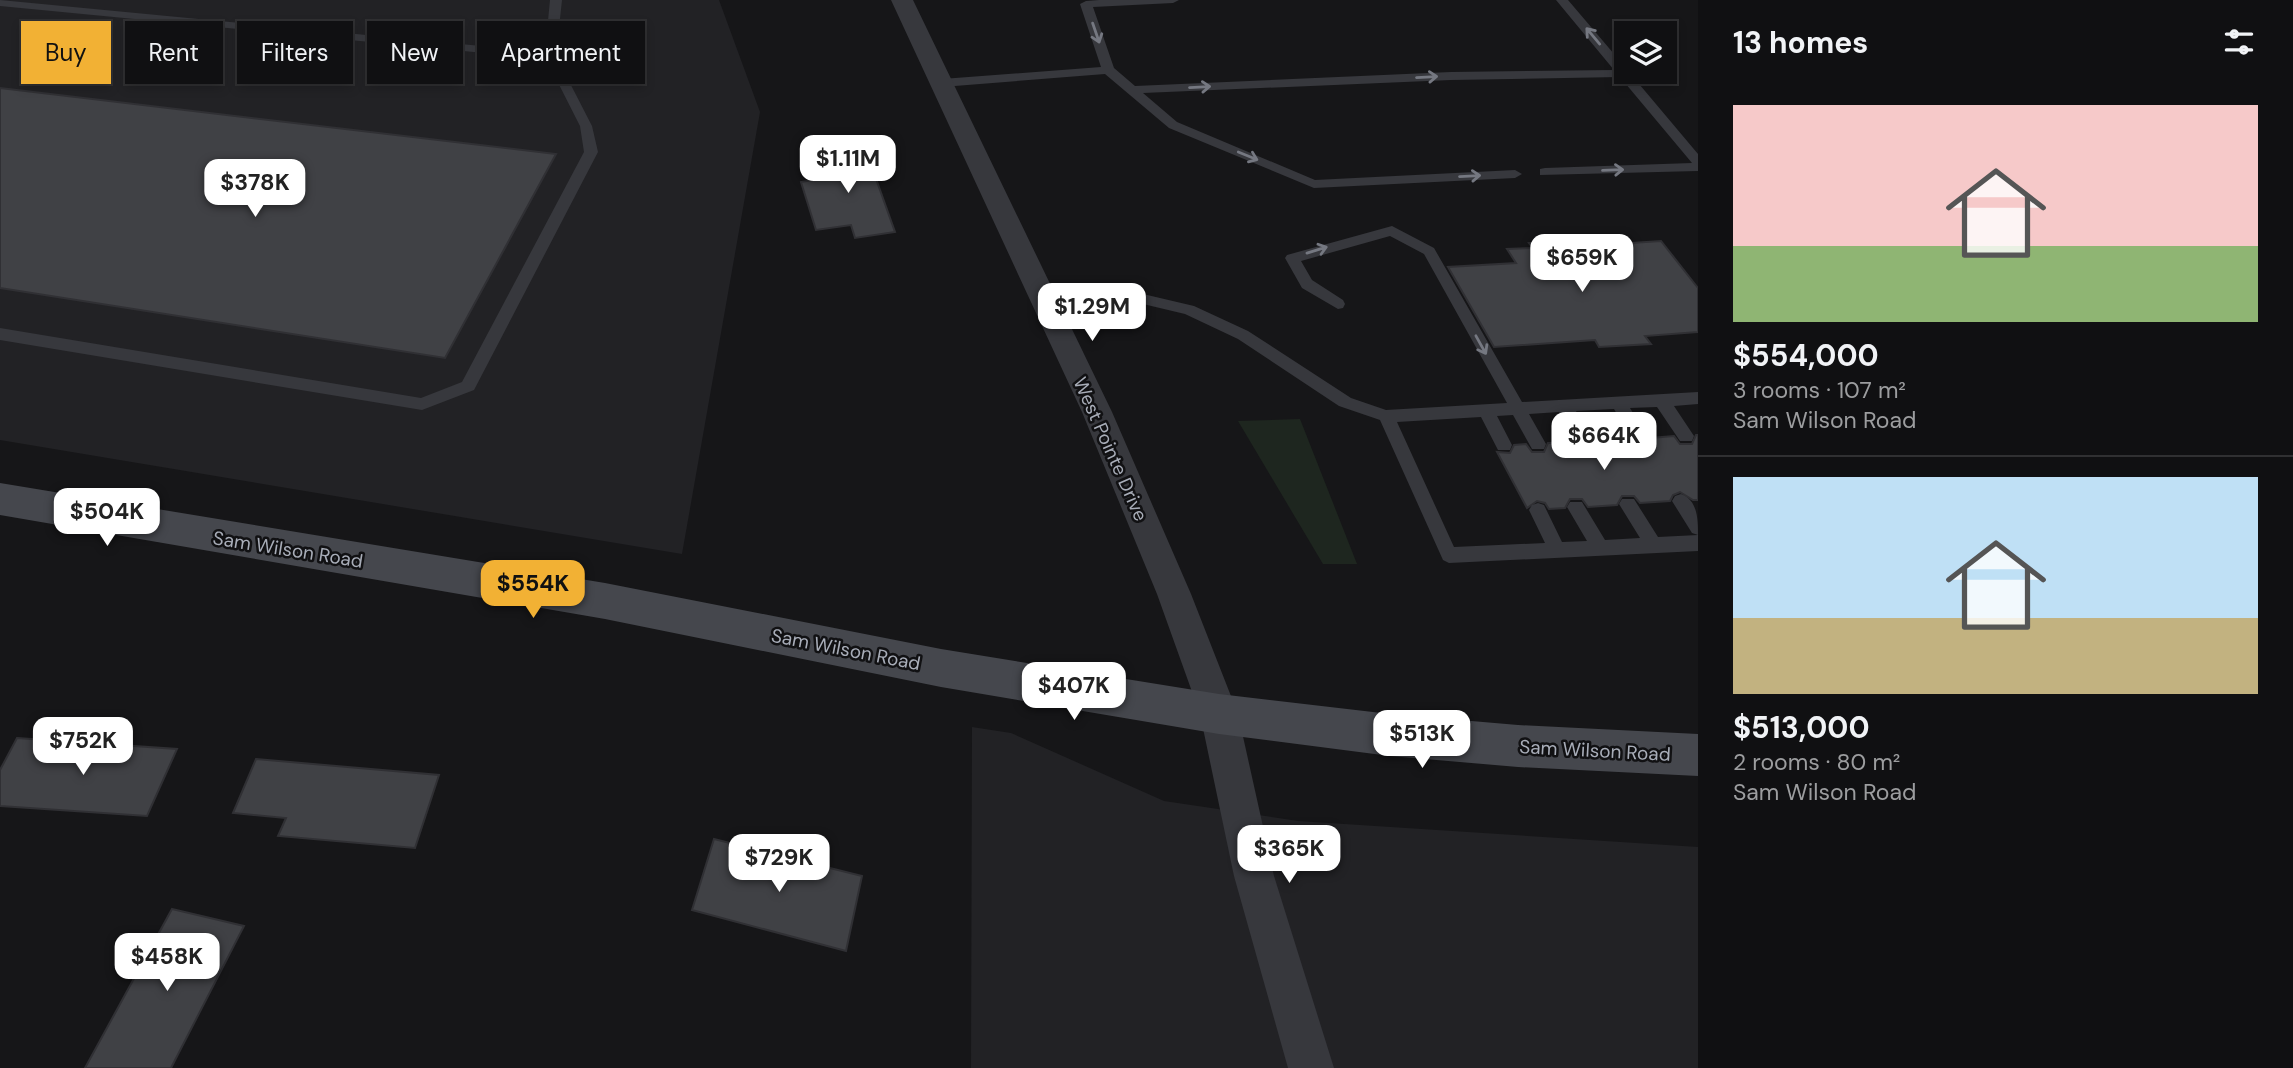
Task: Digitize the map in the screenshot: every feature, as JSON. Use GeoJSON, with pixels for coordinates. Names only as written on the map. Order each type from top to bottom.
{"type":"FeatureCollection","features":[{"type":"Feature","properties":{"kind":"street","name":"West Pointe Drive"},"geometry":{"type":"LineString","coordinates":[[902,0],[1097,412],[1169,582],[1219,714],[1254,876],[1311,1068]]}},
{"type":"Feature","properties":{"kind":"street","name":"Sam Wilson Road"},"geometry":{"type":"LineString","coordinates":[[0,499],[605,601],[941,668],[1219,714],[1390,735],[1505,745],[1698,755]]}},
{"type":"Feature","properties":{"kind":"lane"},"geometry":{"type":"LineString","coordinates":[[554,21],[556,0]]}},
{"type":"Feature","properties":{"kind":"lane"},"geometry":{"type":"LineString","coordinates":[[1173,0],[1086,4],[1108,70],[1173,125],[1314,184],[1516,174]]}},
{"type":"Feature","properties":{"kind":"lane"},"geometry":{"type":"LineString","coordinates":[[1562,0],[1614,62]]}},
{"type":"Feature","properties":{"kind":"lane"},"geometry":{"type":"LineString","coordinates":[[0,3],[477,49]]}},
{"type":"Feature","properties":{"kind":"lane"},"geometry":{"type":"LineString","coordinates":[[942,83],[1108,70]]}},
{"type":"Feature","properties":{"kind":"lane"},"geometry":{"type":"LineString","coordinates":[[1132,90],[1451,76],[1614,73]]}},
{"type":"Feature","properties":{"kind":"lane"},"geometry":{"type":"LineString","coordinates":[[0,334],[422,404],[468,386],[592,152],[586,126],[564,84]]}},
{"type":"Feature","properties":{"kind":"lane"},"geometry":{"type":"LineString","coordinates":[[1632,84],[1698,165]]}},
{"type":"Feature","properties":{"kind":"lane"},"geometry":{"type":"LineString","coordinates":[[1545,172],[1698,165]]}},
{"type":"Feature","properties":{"kind":"lane"},"geometry":{"type":"LineString","coordinates":[[1338,304],[1307,284],[1292,258],[1392,231],[1429,251],[1538,444]]}},
{"type":"Feature","properties":{"kind":"lane"},"geometry":{"type":"LineString","coordinates":[[1047,307],[1143,299],[1180,307],[1212,318],[1243,335],[1345,402],[1386,415],[1698,398]]}},
{"type":"Feature","properties":{"kind":"lane"},"geometry":{"type":"LineString","coordinates":[[1661,400],[1686,436]]}},
{"type":"Feature","properties":{"kind":"lane"},"geometry":{"type":"LineString","coordinates":[[1618,402],[1640,438]]}},
{"type":"Feature","properties":{"kind":"lane"},"geometry":{"type":"LineString","coordinates":[[1564,405],[1586,441]]}},
{"type":"Feature","properties":{"kind":"lane"},"geometry":{"type":"LineString","coordinates":[[1486,410],[1504,445]]}},
{"type":"Feature","properties":{"kind":"lane"},"geometry":{"type":"LineString","coordinates":[[1386,415],[1449,555],[1698,543]]}},
{"type":"Feature","properties":{"kind":"lane"},"geometry":{"type":"LineString","coordinates":[[1681,501],[1698,528]]}},
{"type":"Feature","properties":{"kind":"lane"},"geometry":{"type":"LineString","coordinates":[[1628,504],[1653,545]]}},
{"type":"Feature","properties":{"kind":"lane"},"geometry":{"type":"LineString","coordinates":[[1576,507],[1600,548]]}},
{"type":"Feature","properties":{"kind":"lane"},"geometry":{"type":"LineString","coordinates":[[1538,510],[1558,551]]}},
{"type":"Feature","properties":{"kind":"shaded area"},"geometry":{"type":"Polygon","coordinates":[[[0,0],[719,0],[760,112],[682,554],[0,440],[0,0]]]}},
{"type":"Feature","properties":{"kind":"shaded area"},"geometry":{"type":"Polygon","coordinates":[[[1300,419],[1357,564],[1323,564],[1238,421],[1300,419]]]}},
{"type":"Feature","properties":{"kind":"shaded area"},"geometry":{"type":"Polygon","coordinates":[[[972,727],[1011,733],[1164,801],[1298,821],[1698,847],[1698,1068],[971,1068],[972,727]]]}},
{"type":"Feature","properties":{"kind":"building"},"geometry":{"type":"Polygon","coordinates":[[[0,88],[556,154],[445,358],[0,288],[0,88]]]}},
{"type":"Feature","properties":{"kind":"building"},"geometry":{"type":"Polygon","coordinates":[[[865,148],[895,232],[855,238],[851,225],[816,230],[801,182],[825,178],[818,154],[865,148]]]}},
{"type":"Feature","properties":{"kind":"building"},"geometry":{"type":"Polygon","coordinates":[[[1596,238],[1601,245],[1661,241],[1698,288],[1698,332],[1645,336],[1651,344],[1599,347],[1595,340],[1494,347],[1448,267],[1516,263],[1507,249],[1533,248],[1529,243],[1596,238]]]}},
{"type":"Feature","properties":{"kind":"building"},"geometry":{"type":"Polygon","coordinates":[[[1696,435],[1698,500],[1680,492],[1673,495],[1670,501],[1640,503],[1634,496],[1622,496],[1617,505],[1588,507],[1582,499],[1570,499],[1565,508],[1549,509],[1545,503],[1537,501],[1527,508],[1497,452],[1510,453],[1514,445],[1526,444],[1532,452],[1544,452],[1548,443],[1574,442],[1580,449],[1592,449],[1596,441],[1628,439],[1634,446],[1646,446],[1650,438],[1674,436],[1680,444],[1692,444],[1696,435]]]}},
{"type":"Feature","properties":{"kind":"building"},"geometry":{"type":"Polygon","coordinates":[[[17,738],[177,749],[147,816],[0,806],[0,770],[17,738]]]}},
{"type":"Feature","properties":{"kind":"building"},"geometry":{"type":"Polygon","coordinates":[[[256,759],[439,775],[415,848],[278,836],[286,818],[233,813],[256,759]]]}},
{"type":"Feature","properties":{"kind":"building"},"geometry":{"type":"Polygon","coordinates":[[[714,839],[862,876],[846,951],[692,910],[714,839]]]}},
{"type":"Feature","properties":{"kind":"building"},"geometry":{"type":"Polygon","coordinates":[[[172,909],[244,926],[171,1068],[85,1068],[172,909]]]}}]}
